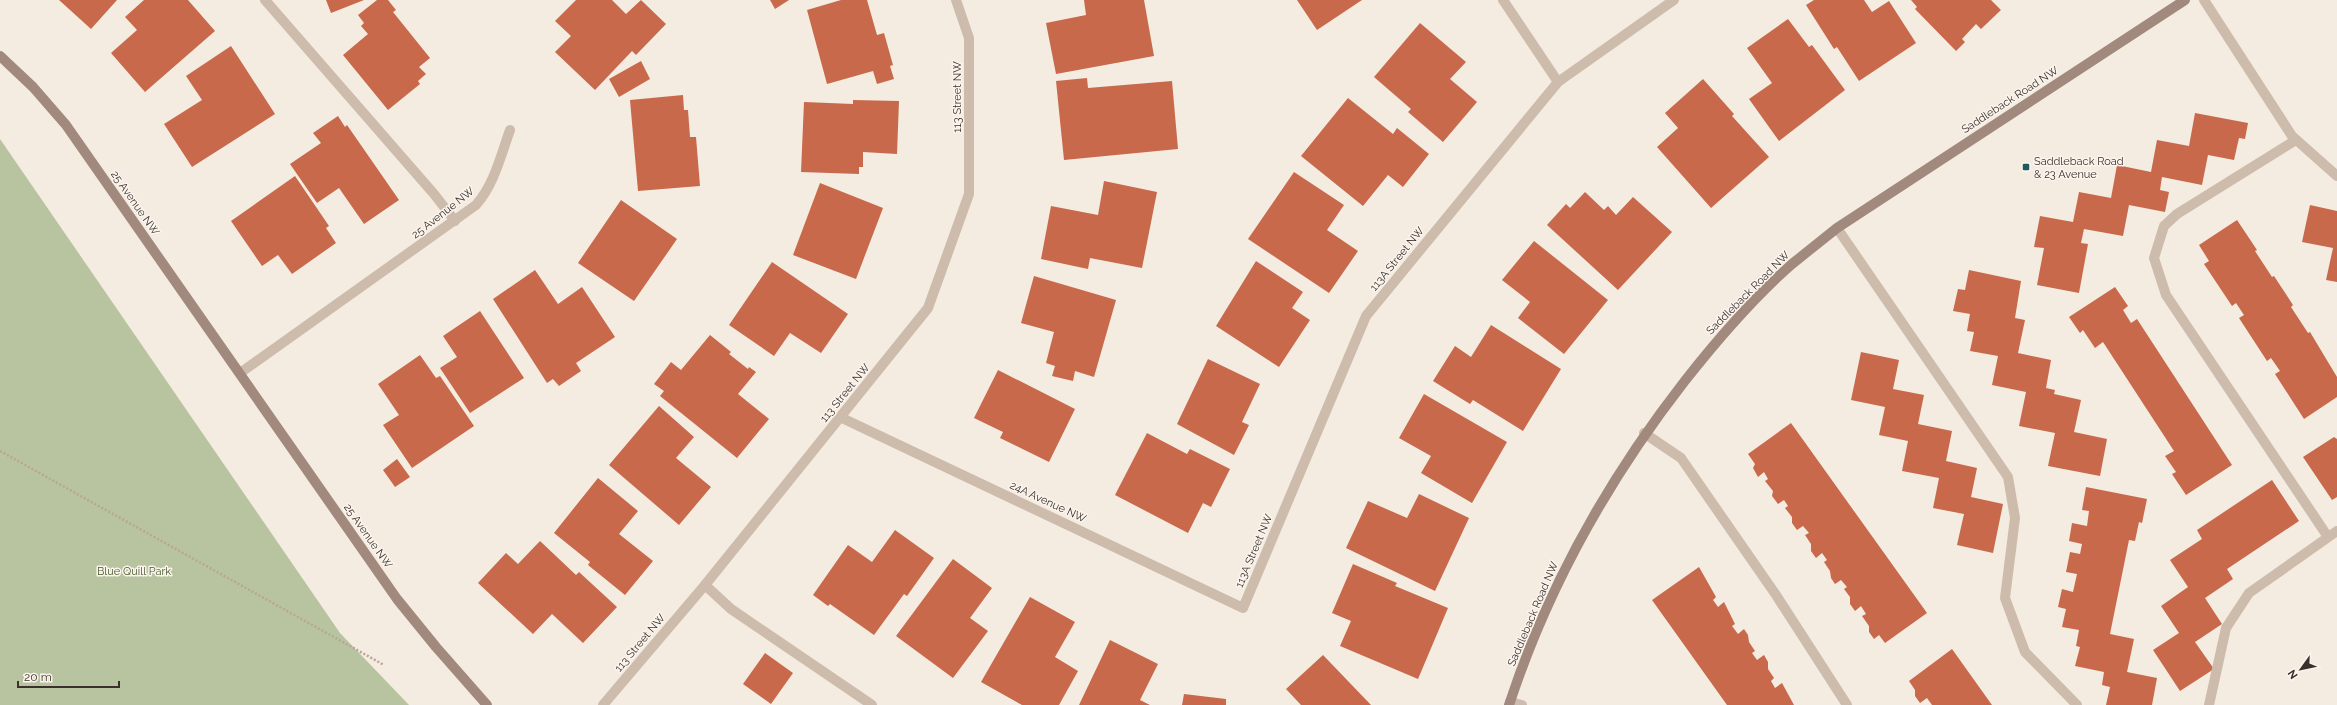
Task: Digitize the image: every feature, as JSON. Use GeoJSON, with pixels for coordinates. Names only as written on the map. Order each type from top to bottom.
{"type":"FeatureCollection","features":[{"type":"Feature","properties":{"kind":"street"},"geometry":{"type":"LineString","coordinates":[[265,0],[434,194],[454,221]]}},
{"type":"Feature","properties":{"kind":"street","name":"113 Street NW"},"geometry":{"type":"LineString","coordinates":[[603,705],[705,585],[842,418],[928,308],[969,194],[969,38],[956,0]]}},
{"type":"Feature","properties":{"kind":"street"},"geometry":{"type":"LineString","coordinates":[[1503,0],[1558,82]]}},
{"type":"Feature","properties":{"kind":"street","name":"113A Street NW"},"geometry":{"type":"LineString","coordinates":[[1243,608],[1366,316],[1558,82],[1674,0]]}},
{"type":"Feature","properties":{"kind":"street","name":"Saddleback Road NW"},"geometry":{"type":"LineString","coordinates":[[1510,703],[1557,581],[1604,495],[1644,433],[1712,347],[1753,302],[1792,265],[1837,228],[2185,0]]}},
{"type":"Feature","properties":{"kind":"street"},"geometry":{"type":"LineString","coordinates":[[2204,0],[2292,136],[2337,176]]}},
{"type":"Feature","properties":{"kind":"street","name":"25 Avenue NW"},"geometry":{"type":"LineString","coordinates":[[0,56],[33,87],[66,125],[398,599],[436,647],[487,705]]}},
{"type":"Feature","properties":{"kind":"street","name":"25 Avenue NW"},"geometry":{"type":"LineString","coordinates":[[240,373],[476,205],[484,196],[510,130]]}},
{"type":"Feature","properties":{"kind":"street"},"geometry":{"type":"LineString","coordinates":[[2209,705],[2226,628],[2249,593],[2333,534],[2166,296],[2154,258],[2164,226],[2177,214],[2296,140]]}},
{"type":"Feature","properties":{"kind":"street"},"geometry":{"type":"LineString","coordinates":[[1837,228],[2008,476],[2015,518],[2004,598],[2025,652],[2078,705]]}},
{"type":"Feature","properties":{"kind":"street","name":"24A Avenue NW"},"geometry":{"type":"LineString","coordinates":[[842,418],[1243,608]]}},
{"type":"Feature","properties":{"kind":"street"},"geometry":{"type":"LineString","coordinates":[[1644,433],[1681,458],[1776,596],[1847,705]]}},
{"type":"Feature","properties":{"kind":"street"},"geometry":{"type":"LineString","coordinates":[[705,585],[731,609],[872,705]]}},
{"type":"Feature","properties":{"kind":"street"},"geometry":{"type":"LineString","coordinates":[[1510,703],[1522,705]]}},
{"type":"Feature","properties":{"kind":"path"},"geometry":{"type":"LineString","coordinates":[[0,451],[384,665]]}},
{"type":"Feature","properties":{"kind":"green space","name":"Blue Quill Park"},"geometry":{"type":"Polygon","coordinates":[[[0,139],[340,633],[409,705],[0,705],[0,139]]]}},
{"type":"Feature","properties":{"kind":"building"},"geometry":{"type":"Polygon","coordinates":[[[59,0],[117,0],[91,29],[59,0]]]}},
{"type":"Feature","properties":{"kind":"building"},"geometry":{"type":"Polygon","coordinates":[[[144,0],[188,0],[215,31],[145,92],[111,53],[137,30],[125,17],[144,0]]]}},
{"type":"Feature","properties":{"kind":"building"},"geometry":{"type":"Polygon","coordinates":[[[326,0],[364,0],[331,13],[326,0]]]}},
{"type":"Feature","properties":{"kind":"building"},"geometry":{"type":"Polygon","coordinates":[[[377,0],[388,0],[396,10],[393,12],[430,58],[419,67],[426,74],[418,81],[420,84],[388,110],[343,55],[368,34],[361,26],[364,23],[358,15],[377,0]]]}},
{"type":"Feature","properties":{"kind":"building"},"geometry":{"type":"Polygon","coordinates":[[[576,0],[612,0],[626,14],[641,0],[666,24],[636,55],[632,51],[595,90],[555,52],[571,36],[555,21],[576,0]]]}},
{"type":"Feature","properties":{"kind":"building"},"geometry":{"type":"Polygon","coordinates":[[[770,0],[789,0],[775,9],[770,0]]]}},
{"type":"Feature","properties":{"kind":"building"},"geometry":{"type":"Polygon","coordinates":[[[841,0],[867,0],[877,35],[884,33],[893,65],[890,66],[894,79],[877,84],[873,71],[827,84],[807,10],[841,0]]]}},
{"type":"Feature","properties":{"kind":"building"},"geometry":{"type":"Polygon","coordinates":[[[1084,0],[1144,0],[1154,56],[1056,74],[1046,23],[1086,15],[1084,0]]]}},
{"type":"Feature","properties":{"kind":"building"},"geometry":{"type":"Polygon","coordinates":[[[1297,0],[1362,0],[1317,30],[1297,0]]]}},
{"type":"Feature","properties":{"kind":"building"},"geometry":{"type":"Polygon","coordinates":[[[1814,0],[1864,0],[1872,12],[1889,1],[1916,43],[1859,81],[1837,47],[1834,49],[1806,5],[1814,0]]]}},
{"type":"Feature","properties":{"kind":"building"},"geometry":{"type":"Polygon","coordinates":[[[1911,0],[1991,0],[2001,10],[1981,29],[1976,24],[1962,39],[1965,42],[1956,51],[1915,9],[1917,7],[1911,0]]]}},
{"type":"Feature","properties":{"kind":"building"},"geometry":{"type":"Polygon","coordinates":[[[1788,19],[1809,47],[1812,45],[1845,90],[1779,141],[1749,99],[1772,83],[1747,48],[1788,19]]]}},
{"type":"Feature","properties":{"kind":"building"},"geometry":{"type":"Polygon","coordinates":[[[1420,23],[1466,62],[1450,79],[1477,102],[1443,142],[1408,112],[1411,109],[1374,77],[1420,23]]]}},
{"type":"Feature","properties":{"kind":"building"},"geometry":{"type":"Polygon","coordinates":[[[231,46],[275,114],[192,167],[164,124],[202,100],[186,76],[231,46]]]}},
{"type":"Feature","properties":{"kind":"building"},"geometry":{"type":"Polygon","coordinates":[[[641,61],[650,79],[619,97],[609,79],[641,61]]]}},
{"type":"Feature","properties":{"kind":"building"},"geometry":{"type":"Polygon","coordinates":[[[1087,78],[1088,88],[1172,81],[1178,149],[1064,160],[1056,81],[1087,78]]]}},
{"type":"Feature","properties":{"kind":"building"},"geometry":{"type":"Polygon","coordinates":[[[1703,79],[1734,114],[1732,116],[1769,157],[1711,208],[1657,147],[1678,128],[1665,113],[1703,79]]]}},
{"type":"Feature","properties":{"kind":"building"},"geometry":{"type":"Polygon","coordinates":[[[683,95],[684,110],[688,110],[690,137],[696,137],[700,186],[638,191],[630,100],[683,95]]]}},
{"type":"Feature","properties":{"kind":"building"},"geometry":{"type":"Polygon","coordinates":[[[1348,98],[1393,134],[1397,128],[1429,154],[1403,187],[1388,175],[1363,206],[1301,156],[1348,98]]]}},
{"type":"Feature","properties":{"kind":"building"},"geometry":{"type":"Polygon","coordinates":[[[853,100],[899,101],[897,154],[863,152],[863,167],[859,167],[859,174],[801,172],[804,102],[853,104],[853,100]]]}},
{"type":"Feature","properties":{"kind":"building"},"geometry":{"type":"Polygon","coordinates":[[[2195,113],[2248,123],[2245,139],[2239,138],[2234,160],[2208,155],[2202,185],[2162,177],[2160,190],[2169,192],[2165,212],[2129,205],[2123,236],[2084,229],[2081,243],[2088,244],[2079,293],[2037,285],[2044,248],[2034,247],[2040,216],[2073,222],[2079,192],[2111,198],[2117,165],[2151,172],[2157,140],[2189,146],[2195,113]]]}},
{"type":"Feature","properties":{"kind":"building"},"geometry":{"type":"Polygon","coordinates":[[[338,116],[345,127],[347,125],[399,200],[364,224],[339,188],[317,203],[290,164],[321,143],[313,133],[338,116]]]}},
{"type":"Feature","properties":{"kind":"building"},"geometry":{"type":"Polygon","coordinates":[[[1294,172],[1344,205],[1327,230],[1358,251],[1329,293],[1248,239],[1294,172]]]}},
{"type":"Feature","properties":{"kind":"building"},"geometry":{"type":"Polygon","coordinates":[[[295,176],[329,226],[326,228],[336,243],[292,274],[278,255],[262,266],[231,221],[295,176]]]}},
{"type":"Feature","properties":{"kind":"building"},"geometry":{"type":"Polygon","coordinates":[[[1104,181],[1157,192],[1142,268],[1090,258],[1088,269],[1041,259],[1051,206],[1098,215],[1104,181]]]}},
{"type":"Feature","properties":{"kind":"building"},"geometry":{"type":"Polygon","coordinates":[[[820,183],[883,208],[856,279],[793,255],[820,183]]]}},
{"type":"Feature","properties":{"kind":"building"},"geometry":{"type":"Polygon","coordinates":[[[1585,192],[1604,210],[1608,206],[1616,215],[1633,197],[1672,232],[1618,290],[1547,225],[1566,204],[1570,208],[1585,192]]]}},
{"type":"Feature","properties":{"kind":"building"},"geometry":{"type":"Polygon","coordinates":[[[621,200],[677,239],[634,301],[578,263],[621,200]]]}},
{"type":"Feature","properties":{"kind":"building"},"geometry":{"type":"Polygon","coordinates":[[[2310,205],[2337,211],[2337,282],[2326,280],[2333,248],[2302,242],[2310,205]]]}},
{"type":"Feature","properties":{"kind":"building"},"geometry":{"type":"Polygon","coordinates":[[[2237,220],[2257,250],[2255,251],[2272,277],[2274,276],[2293,305],[2291,307],[2308,333],[2310,332],[2337,377],[2337,397],[2304,419],[2275,374],[2280,371],[2271,358],[2267,361],[2239,318],[2244,315],[2236,303],[2232,306],[2204,264],[2209,261],[2199,245],[2237,220]]]}},
{"type":"Feature","properties":{"kind":"building"},"geometry":{"type":"Polygon","coordinates":[[[1534,241],[1608,300],[1564,354],[1518,318],[1530,302],[1502,280],[1534,241]]]}},
{"type":"Feature","properties":{"kind":"building"},"geometry":{"type":"Polygon","coordinates":[[[1256,261],[1303,292],[1292,308],[1310,320],[1279,367],[1216,326],[1256,261]]]}},
{"type":"Feature","properties":{"kind":"building"},"geometry":{"type":"Polygon","coordinates":[[[772,262],[848,314],[821,353],[790,333],[774,356],[729,325],[772,262]]]}},
{"type":"Feature","properties":{"kind":"building"},"geometry":{"type":"Polygon","coordinates":[[[535,270],[558,304],[582,287],[615,337],[576,363],[581,371],[559,386],[553,379],[547,383],[493,299],[535,270]]]}},
{"type":"Feature","properties":{"kind":"building"},"geometry":{"type":"Polygon","coordinates":[[[1969,270],[2021,281],[2015,318],[2025,320],[2018,353],[2051,360],[2046,388],[2055,390],[2054,394],[2081,400],[2074,432],[2107,439],[2100,476],[2048,466],[2055,433],[2019,426],[2026,392],[1992,385],[1998,356],[1970,351],[1974,332],[1967,331],[1970,314],[1953,311],[1958,289],[1965,290],[1969,270]]]}},
{"type":"Feature","properties":{"kind":"building"},"geometry":{"type":"Polygon","coordinates":[[[1034,276],[1116,300],[1094,377],[1075,371],[1073,381],[1052,376],[1055,366],[1046,363],[1054,332],[1021,323],[1034,276]]]}},
{"type":"Feature","properties":{"kind":"building"},"geometry":{"type":"Polygon","coordinates":[[[2115,287],[2128,306],[2123,310],[2131,323],[2137,319],[2232,465],[2186,495],[2172,474],[2176,472],[2165,456],[2174,451],[2103,342],[2095,348],[2083,330],[2080,333],[2069,317],[2115,287]]]}},
{"type":"Feature","properties":{"kind":"building"},"geometry":{"type":"Polygon","coordinates":[[[480,311],[524,378],[470,413],[440,368],[457,357],[443,336],[480,311]]]}},
{"type":"Feature","properties":{"kind":"building"},"geometry":{"type":"Polygon","coordinates":[[[1491,325],[1561,369],[1523,431],[1473,400],[1470,404],[1433,381],[1455,346],[1471,357],[1491,325]]]}},
{"type":"Feature","properties":{"kind":"building"},"geometry":{"type":"Polygon","coordinates":[[[710,335],[731,352],[729,354],[748,369],[749,367],[756,372],[738,394],[769,419],[737,458],[660,396],[664,391],[654,384],[671,362],[681,370],[710,335]]]}},
{"type":"Feature","properties":{"kind":"building"},"geometry":{"type":"Polygon","coordinates":[[[1861,352],[1899,360],[1893,389],[1924,395],[1918,424],[1952,431],[1946,461],[1977,468],[1971,497],[2003,504],[1993,553],[1957,545],[1964,514],[1933,508],[1939,478],[1902,471],[1908,441],[1879,435],[1885,407],[1851,400],[1861,352]]]}},
{"type":"Feature","properties":{"kind":"building"},"geometry":{"type":"Polygon","coordinates":[[[420,355],[436,378],[440,376],[474,426],[412,468],[383,425],[399,415],[378,384],[420,355]]]}},
{"type":"Feature","properties":{"kind":"building"},"geometry":{"type":"Polygon","coordinates":[[[1208,359],[1260,384],[1242,422],[1249,425],[1234,455],[1177,424],[1208,359]]]}},
{"type":"Feature","properties":{"kind":"building"},"geometry":{"type":"Polygon","coordinates":[[[998,370],[1075,409],[1049,462],[1000,438],[1003,432],[974,418],[998,370]]]}},
{"type":"Feature","properties":{"kind":"building"},"geometry":{"type":"Polygon","coordinates":[[[1424,394],[1507,442],[1472,503],[1421,473],[1431,456],[1399,438],[1424,394]]]}},
{"type":"Feature","properties":{"kind":"building"},"geometry":{"type":"Polygon","coordinates":[[[659,406],[694,437],[676,458],[711,487],[679,525],[609,465],[659,406]]]}},
{"type":"Feature","properties":{"kind":"building"},"geometry":{"type":"Polygon","coordinates":[[[1791,423],[1927,613],[1885,643],[1879,635],[1874,639],[1869,632],[1869,626],[1862,616],[1866,614],[1861,606],[1855,611],[1850,604],[1850,597],[1844,589],[1847,587],[1841,580],[1835,584],[1831,578],[1830,571],[1824,562],[1827,560],[1822,553],[1816,558],[1811,551],[1811,544],[1805,535],[1809,533],[1803,526],[1797,530],[1792,523],[1792,517],[1785,508],[1788,506],[1784,500],[1778,504],[1772,496],[1773,491],[1765,481],[1768,479],[1764,472],[1758,477],[1753,468],[1755,464],[1748,454],[1791,423]]]}},
{"type":"Feature","properties":{"kind":"building"},"geometry":{"type":"Polygon","coordinates":[[[1147,433],[1187,454],[1190,449],[1230,469],[1211,507],[1203,503],[1188,533],[1115,495],[1147,433]]]}},
{"type":"Feature","properties":{"kind":"building"},"geometry":{"type":"Polygon","coordinates":[[[2334,437],[2337,439],[2337,497],[2332,500],[2303,457],[2334,437]]]}},
{"type":"Feature","properties":{"kind":"building"},"geometry":{"type":"Polygon","coordinates":[[[397,459],[410,477],[395,487],[383,470],[397,459]]]}},
{"type":"Feature","properties":{"kind":"building"},"geometry":{"type":"Polygon","coordinates":[[[598,478],[638,511],[619,534],[653,561],[625,595],[588,565],[590,562],[554,533],[598,478]]]}},
{"type":"Feature","properties":{"kind":"building"},"geometry":{"type":"Polygon","coordinates":[[[2272,480],[2299,521],[2227,569],[2233,579],[2205,598],[2222,624],[2195,642],[2214,669],[2180,691],[2153,650],[2179,633],[2161,606],[2188,587],[2170,560],[2202,539],[2197,530],[2272,480]]]}},
{"type":"Feature","properties":{"kind":"building"},"geometry":{"type":"Polygon","coordinates":[[[2086,487],[2147,499],[2142,523],[2139,522],[2135,541],[2129,540],[2110,634],[2134,639],[2127,672],[2157,678],[2152,705],[2106,705],[2110,687],[2102,685],[2104,672],[2075,666],[2080,647],[2076,646],[2079,630],[2062,627],[2066,609],[2058,607],[2062,589],[2073,592],[2077,574],[2066,572],[2070,552],[2080,554],[2082,544],[2069,541],[2072,523],[2087,526],[2089,511],[2082,510],[2086,487]]]}},
{"type":"Feature","properties":{"kind":"building"},"geometry":{"type":"Polygon","coordinates":[[[1419,494],[1469,518],[1435,591],[1346,548],[1368,501],[1407,518],[1419,494]]]}},
{"type":"Feature","properties":{"kind":"building"},"geometry":{"type":"Polygon","coordinates":[[[895,530],[934,558],[907,596],[904,594],[874,635],[830,604],[828,606],[813,595],[848,545],[872,562],[895,530]]]}},
{"type":"Feature","properties":{"kind":"building"},"geometry":{"type":"Polygon","coordinates":[[[540,541],[576,575],[579,572],[617,607],[583,643],[552,614],[533,634],[478,583],[506,553],[518,564],[540,541]]]}},
{"type":"Feature","properties":{"kind":"building"},"geometry":{"type":"Polygon","coordinates":[[[953,559],[992,588],[970,618],[988,631],[953,678],[896,636],[953,559]]]}},
{"type":"Feature","properties":{"kind":"building"},"geometry":{"type":"Polygon","coordinates":[[[1353,564],[1397,583],[1395,586],[1448,608],[1418,679],[1340,646],[1351,621],[1332,613],[1353,564]]]}},
{"type":"Feature","properties":{"kind":"building"},"geometry":{"type":"Polygon","coordinates":[[[1699,567],[1716,597],[1713,600],[1718,607],[1724,602],[1735,624],[1732,626],[1738,634],[1744,629],[1748,635],[1749,642],[1755,651],[1752,653],[1757,660],[1764,655],[1768,662],[1768,669],[1774,678],[1771,681],[1775,688],[1782,683],[1794,705],[1727,705],[1652,600],[1699,567]]]}},
{"type":"Feature","properties":{"kind":"building"},"geometry":{"type":"Polygon","coordinates":[[[1030,597],[1075,622],[1055,657],[1078,671],[1059,705],[1022,705],[981,682],[1030,597]]]}},
{"type":"Feature","properties":{"kind":"building"},"geometry":{"type":"Polygon","coordinates":[[[1110,640],[1158,664],[1140,700],[1150,705],[1079,705],[1110,640]]]}},
{"type":"Feature","properties":{"kind":"building"},"geometry":{"type":"Polygon","coordinates":[[[1952,649],[1992,705],[1932,705],[1927,698],[1920,703],[1915,696],[1915,690],[1909,681],[1952,649]]]}},
{"type":"Feature","properties":{"kind":"building"},"geometry":{"type":"Polygon","coordinates":[[[765,653],[793,673],[771,704],[743,684],[765,653]]]}},
{"type":"Feature","properties":{"kind":"building"},"geometry":{"type":"Polygon","coordinates":[[[1323,655],[1371,705],[1301,705],[1286,689],[1323,655]]]}},
{"type":"Feature","properties":{"kind":"building"},"geometry":{"type":"Polygon","coordinates":[[[1184,694],[1226,699],[1226,705],[1182,705],[1184,694]]]}},
{"type":"Feature","properties":{"kind":"place","name":"Saddleback Road & 23 Avenue"},"geometry":{"type":"Point","coordinates":[2026,167]}}]}
